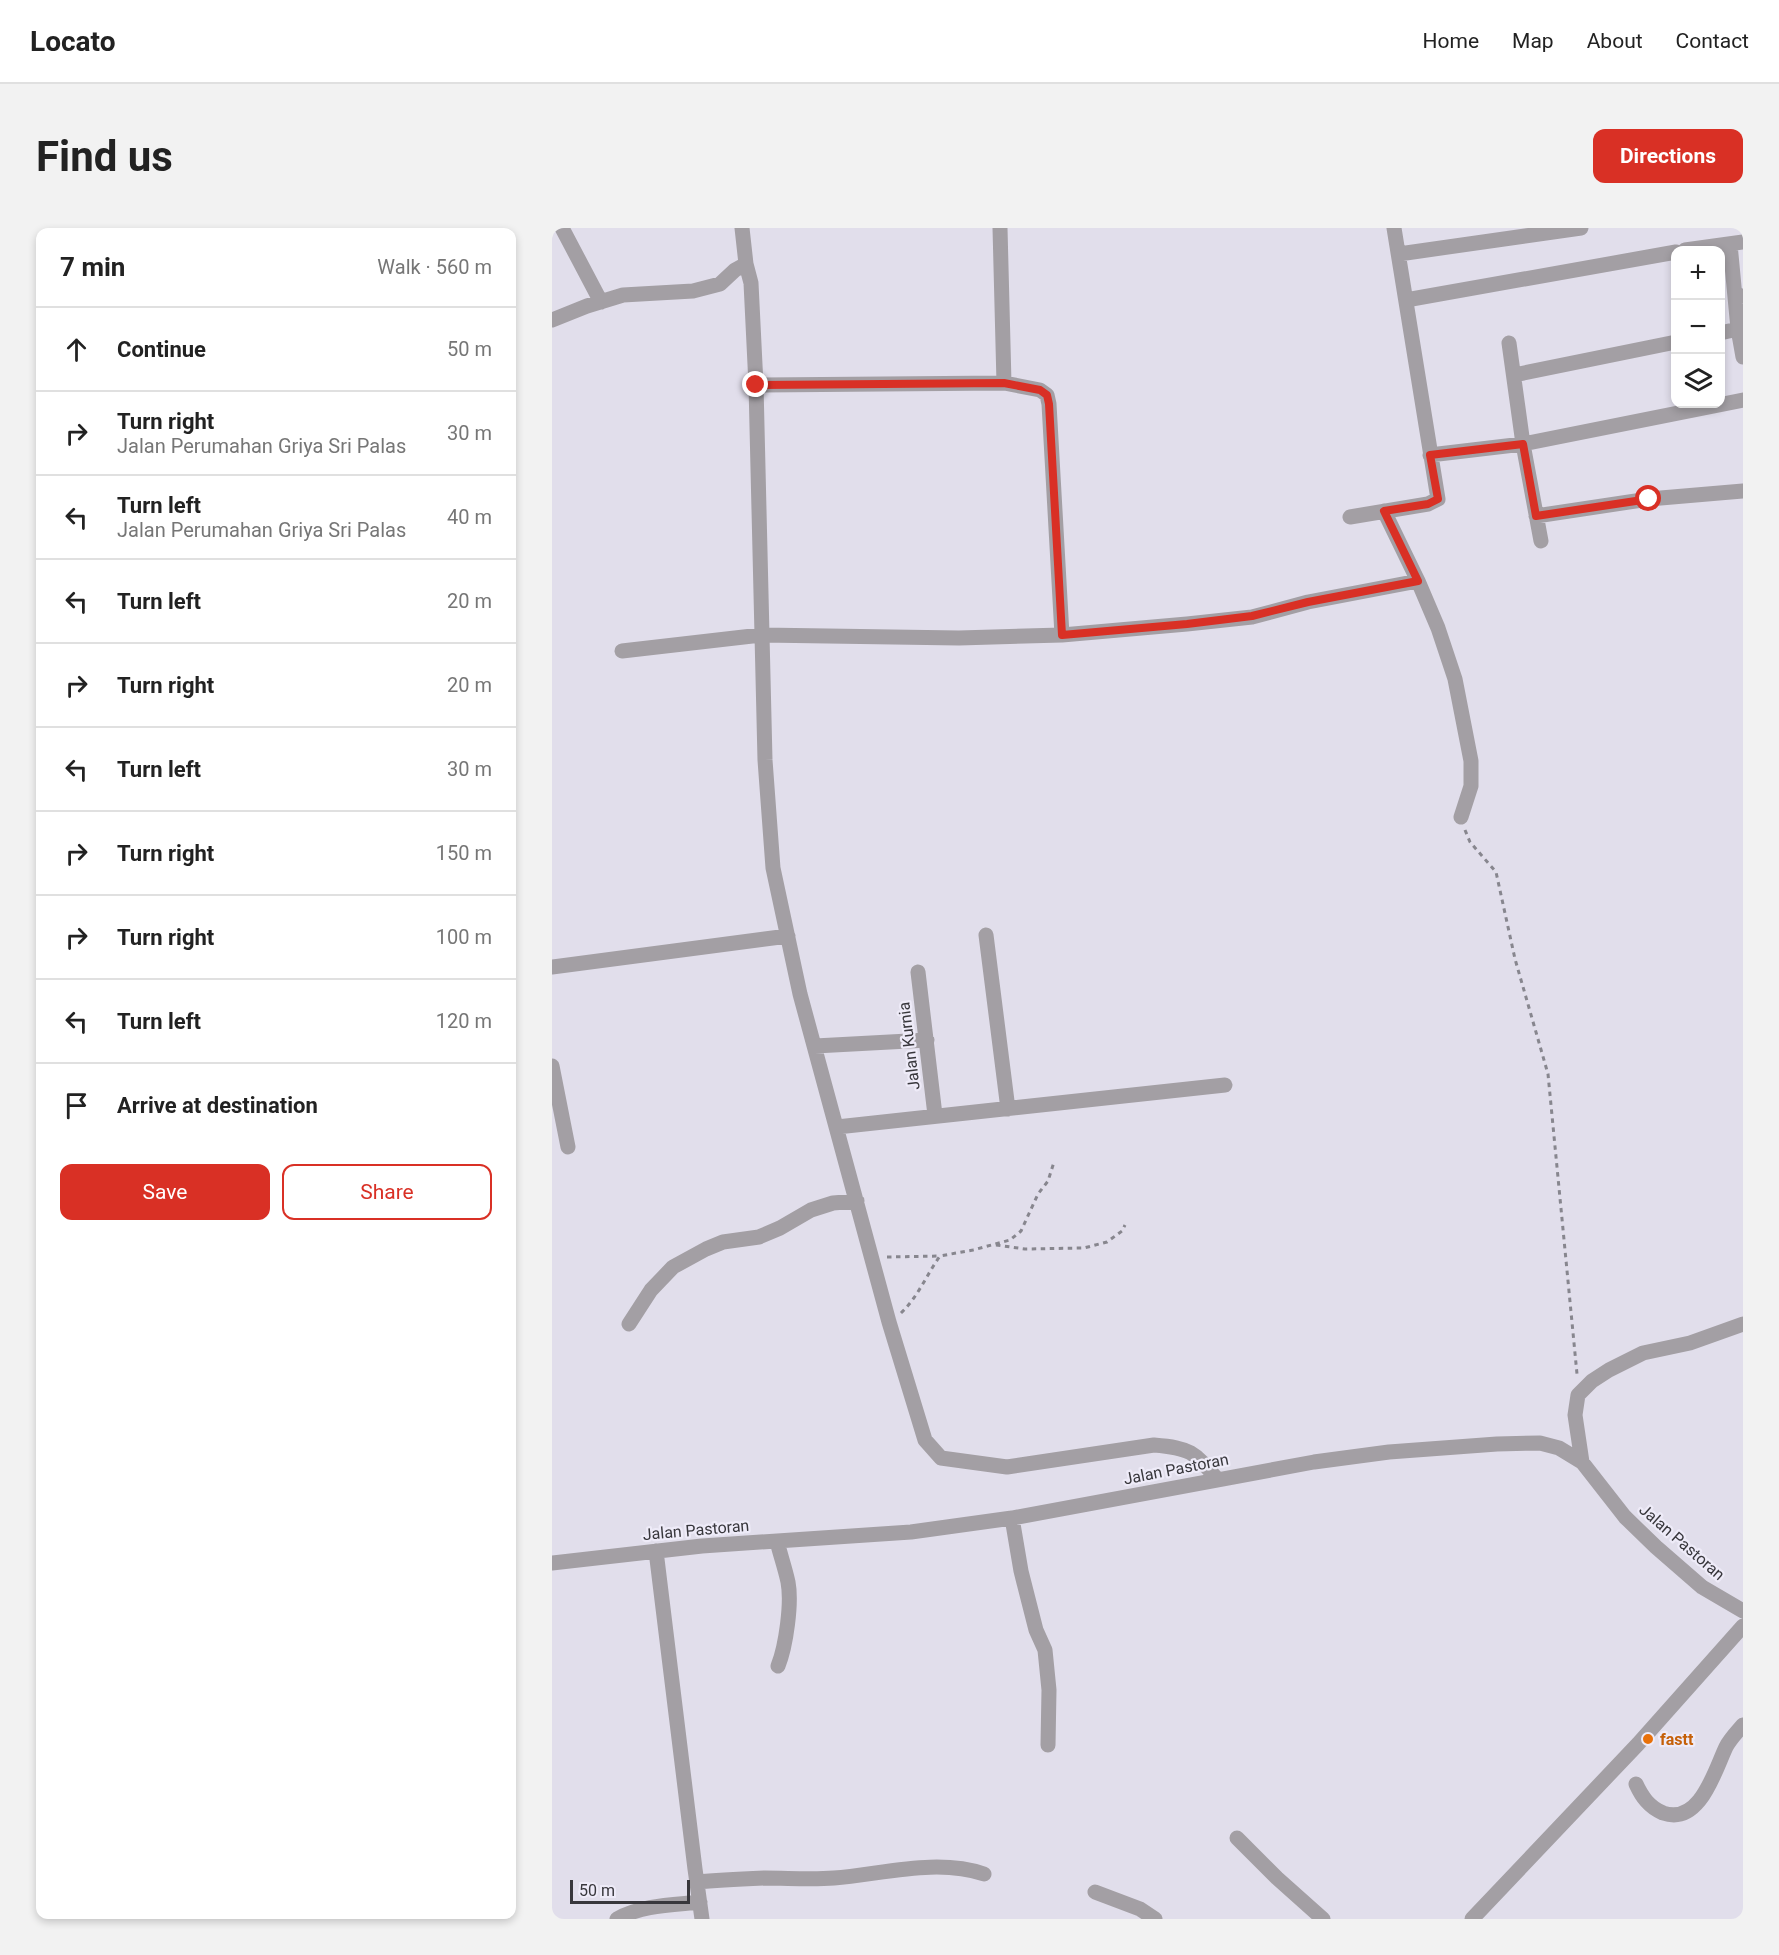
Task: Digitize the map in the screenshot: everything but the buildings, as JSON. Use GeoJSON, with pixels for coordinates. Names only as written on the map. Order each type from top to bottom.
{"type":"FeatureCollection","features":[{"type":"Feature","properties":{"kind":"street"},"geometry":{"type":"LineString","coordinates":[[562,228],[601,302]]}},
{"type":"Feature","properties":{"kind":"street"},"geometry":{"type":"LineString","coordinates":[[742,228],[746,264],[751,283],[756,385],[765,760],[773,868],[800,994],[889,1322],[925,1440],[941,1458],[1007,1467],[1154,1445],[1173,1447],[1196,1454],[1217,1479]]}},
{"type":"Feature","properties":{"kind":"street"},"geometry":{"type":"LineString","coordinates":[[1000,228],[1004,383]]}},
{"type":"Feature","properties":{"kind":"street"},"geometry":{"type":"LineString","coordinates":[[1350,517],[1428,504],[1438,499],[1394,228]]}},
{"type":"Feature","properties":{"kind":"street"},"geometry":{"type":"LineString","coordinates":[[1399,254],[1581,228]]}},
{"type":"Feature","properties":{"kind":"street"},"geometry":{"type":"LineString","coordinates":[[1715,246],[1737,243],[1738,329],[1743,357]]}},
{"type":"Feature","properties":{"kind":"street"},"geometry":{"type":"LineString","coordinates":[[1406,300],[1671,253]]}},
{"type":"Feature","properties":{"kind":"street"},"geometry":{"type":"LineString","coordinates":[[552,320],[623,295],[693,291],[720,284],[735,270],[746,264]]}},
{"type":"Feature","properties":{"kind":"street"},"geometry":{"type":"LineString","coordinates":[[1725,332],[1738,329]]}},
{"type":"Feature","properties":{"kind":"street"},"geometry":{"type":"LineString","coordinates":[[1509,343],[1523,444],[1541,541]]}},
{"type":"Feature","properties":{"kind":"street"},"geometry":{"type":"LineString","coordinates":[[1514,375],[1671,343]]}},
{"type":"Feature","properties":{"kind":"street"},"geometry":{"type":"LineString","coordinates":[[756,385],[1004,383],[1040,390],[1047,395],[1062,635]]}},
{"type":"Feature","properties":{"kind":"street"},"geometry":{"type":"LineString","coordinates":[[1430,455],[1523,444],[1743,400]]}},
{"type":"Feature","properties":{"kind":"street"},"geometry":{"type":"LineString","coordinates":[[1536,516],[1649,499],[1743,491]]}},
{"type":"Feature","properties":{"kind":"street"},"geometry":{"type":"LineString","coordinates":[[1384,511],[1438,628],[1455,680],[1471,761],[1471,786],[1461,817]]}},
{"type":"Feature","properties":{"kind":"street"},"geometry":{"type":"LineString","coordinates":[[622,651],[761,635],[959,638],[1062,635],[1252,616],[1308,602],[1418,581]]}},
{"type":"Feature","properties":{"kind":"street"},"geometry":{"type":"LineString","coordinates":[[986,935],[1008,1109]]}},
{"type":"Feature","properties":{"kind":"street"},"geometry":{"type":"LineString","coordinates":[[552,967],[788,936]]}},
{"type":"Feature","properties":{"kind":"street","name":"Jalan Kurnia"},"geometry":{"type":"LineString","coordinates":[[918,972],[935,1115]]}},
{"type":"Feature","properties":{"kind":"street"},"geometry":{"type":"LineString","coordinates":[[815,1046],[927,1040]]}},
{"type":"Feature","properties":{"kind":"street"},"geometry":{"type":"LineString","coordinates":[[552,1066],[568,1147]]}},
{"type":"Feature","properties":{"kind":"street"},"geometry":{"type":"LineString","coordinates":[[837,1126],[1225,1085]]}},
{"type":"Feature","properties":{"kind":"street"},"geometry":{"type":"LineString","coordinates":[[629,1324],[651,1290],[673,1267],[706,1249],[723,1242],[759,1237],[811,1210],[833,1203],[857,1201]]}},
{"type":"Feature","properties":{"kind":"street"},"geometry":{"type":"LineString","coordinates":[[1582,1462],[1575,1415],[1578,1395],[1592,1381],[1643,1353],[1690,1343],[1743,1324]]}},
{"type":"Feature","properties":{"kind":"street","name":"Jalan Pastoran"},"geometry":{"type":"LineString","coordinates":[[552,1563],[656,1551],[911,1532],[1012,1518],[1314,1461],[1389,1452],[1540,1443],[1559,1448],[1582,1462],[1625,1517],[1656,1547],[1702,1587],[1743,1611]]}},
{"type":"Feature","properties":{"kind":"street"},"geometry":{"type":"LineString","coordinates":[[1012,1518],[1026,1591],[1036,1630],[1045,1650],[1049,1690],[1048,1745]]}},
{"type":"Feature","properties":{"kind":"street"},"geometry":{"type":"LineString","coordinates":[[777,1541],[788,1584],[785,1641],[778,1666]]}},
{"type":"Feature","properties":{"kind":"street"},"geometry":{"type":"LineString","coordinates":[[656,1551],[702,1919]]}},
{"type":"Feature","properties":{"kind":"street"},"geometry":{"type":"LineString","coordinates":[[1472,1919],[1638,1744],[1743,1626]]}},
{"type":"Feature","properties":{"kind":"street"},"geometry":{"type":"LineString","coordinates":[[1636,1784],[1640,1794],[1653,1809],[1671,1815],[1686,1813],[1702,1797],[1713,1779],[1728,1744],[1743,1725]]}},
{"type":"Feature","properties":{"kind":"street"},"geometry":{"type":"LineString","coordinates":[[1237,1838],[1323,1919]]}},
{"type":"Feature","properties":{"kind":"street"},"geometry":{"type":"LineString","coordinates":[[697,1882],[750,1878],[834,1878],[868,1872],[938,1868],[967,1868],[984,1874]]}},
{"type":"Feature","properties":{"kind":"street"},"geometry":{"type":"LineString","coordinates":[[1095,1892],[1140,1909],[1155,1919]]}},
{"type":"Feature","properties":{"kind":"street"},"geometry":{"type":"LineString","coordinates":[[617,1919],[651,1907],[700,1902]]}},
{"type":"Feature","properties":{"kind":"path"},"geometry":{"type":"LineString","coordinates":[[1461,817],[1470,842],[1496,872],[1515,959],[1548,1074],[1562,1228],[1572,1306],[1578,1395]]}},
{"type":"Feature","properties":{"kind":"path"},"geometry":{"type":"LineString","coordinates":[[873,1260],[894,1255],[940,1256],[1010,1240],[1021,1231],[1038,1194],[1048,1181],[1054,1162]]}},
{"type":"Feature","properties":{"kind":"path"},"geometry":{"type":"LineString","coordinates":[[994,1245],[1025,1249],[1084,1248],[1107,1242],[1122,1231],[1125,1225]]}},
{"type":"Feature","properties":{"kind":"path"},"geometry":{"type":"LineString","coordinates":[[889,1322],[909,1306],[940,1256]]}},
{"type":"Feature","properties":{"kind":"place","name":"fastt"},"geometry":{"type":"Point","coordinates":[1648,1739]}},
{"type":"Feature","properties":{"kind":"route"},"geometry":{"type":"LineString","coordinates":[[756,385],[1004,383],[1040,390],[1047,395],[1062,635],[1252,616],[1308,602],[1418,581],[1384,511],[1428,504],[1438,499],[1430,455],[1523,444],[1536,516],[1649,499]]}}]}
